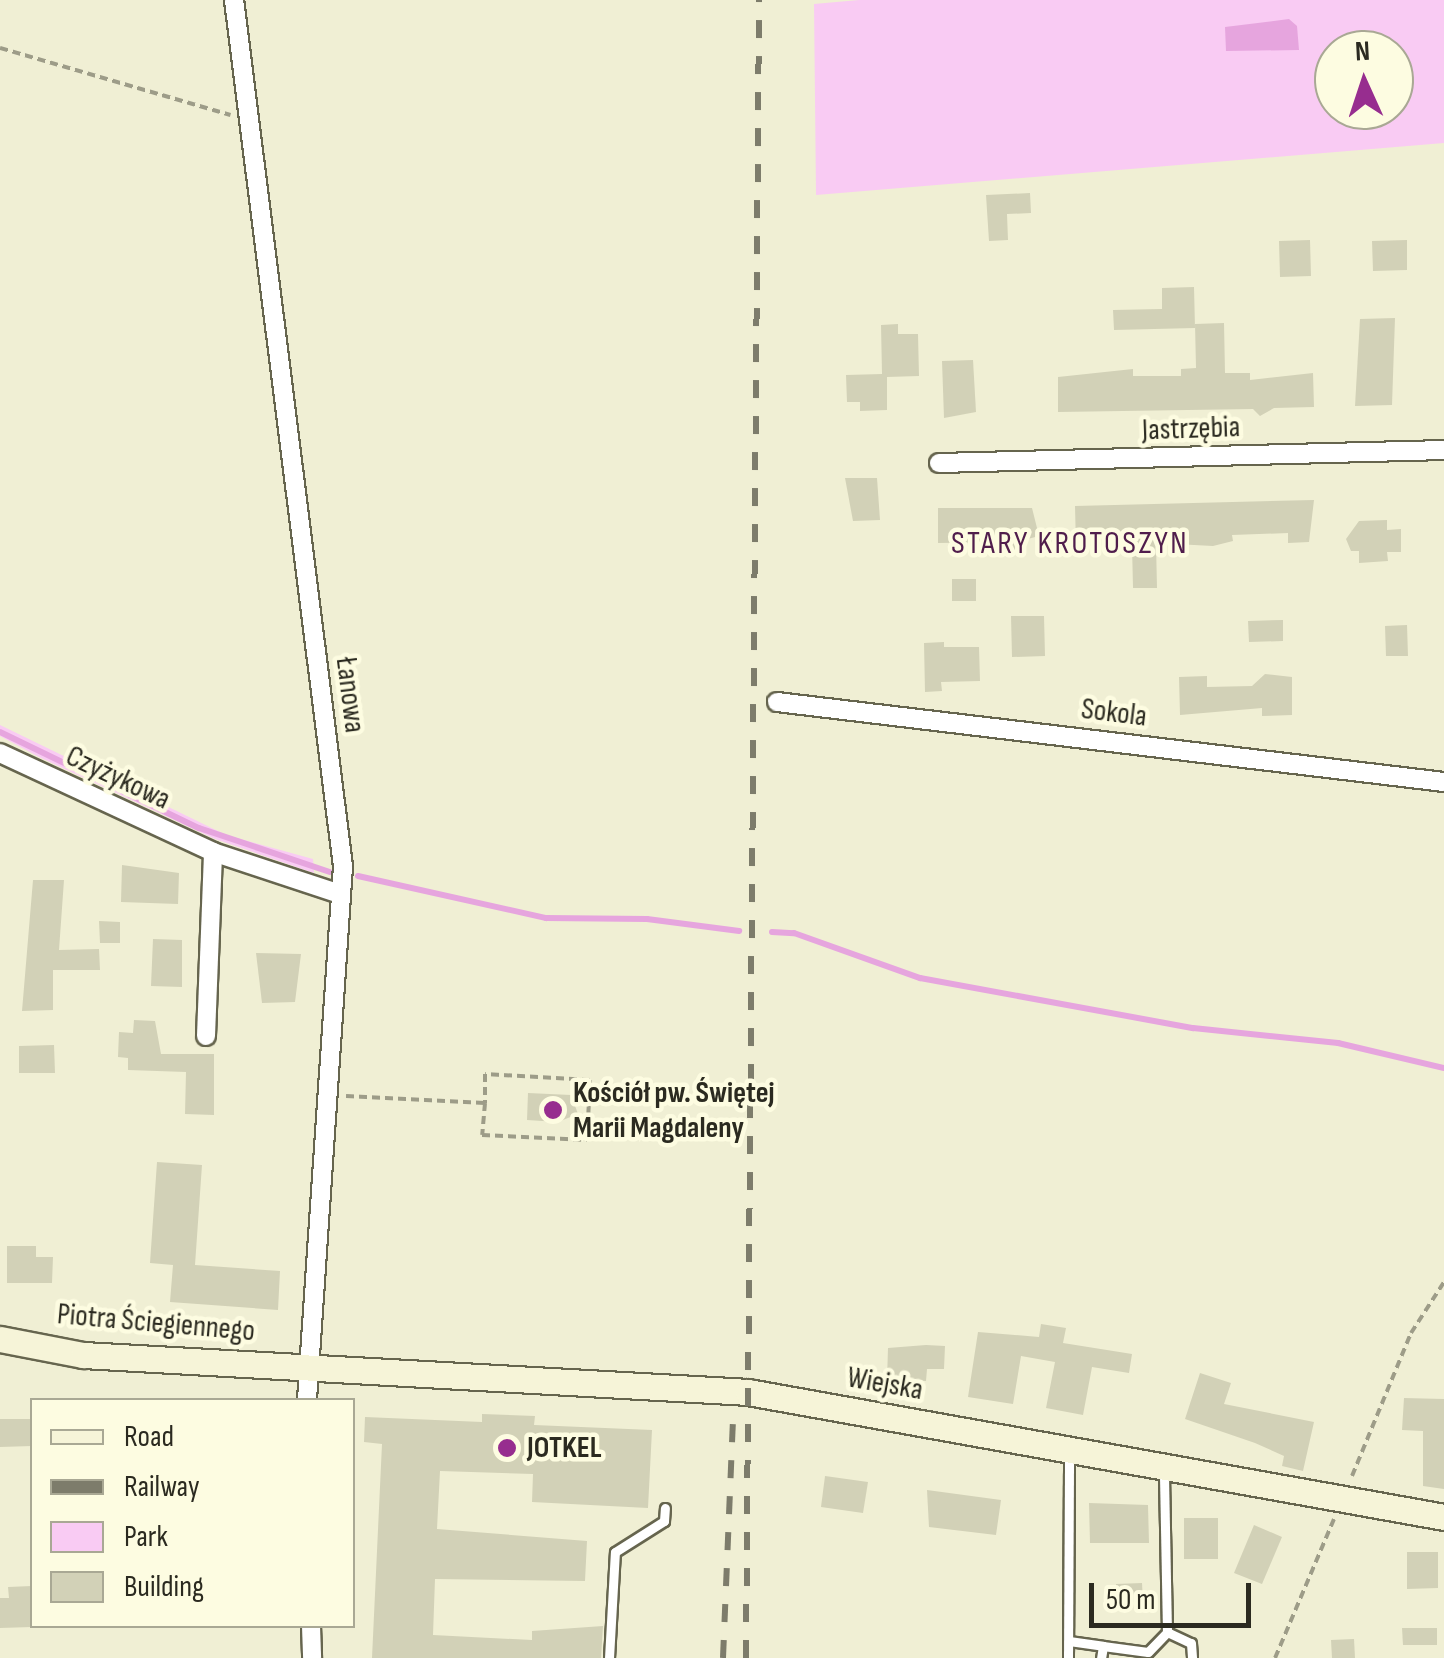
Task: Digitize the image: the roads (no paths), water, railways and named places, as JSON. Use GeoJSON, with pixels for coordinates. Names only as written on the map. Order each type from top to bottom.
{"type":"FeatureCollection","features":[{"type":"Feature","properties":{"kind":"street","name":"Łanowa"},"geometry":{"type":"LineString","coordinates":[[234,0],[343,866],[307,1398]]}},
{"type":"Feature","properties":{"kind":"street","name":"Jastrzębia"},"geometry":{"type":"LineString","coordinates":[[939,464],[1444,450]]}},
{"type":"Feature","properties":{"kind":"street","name":"Sokola"},"geometry":{"type":"LineString","coordinates":[[777,702],[1444,782]]}},
{"type":"Feature","properties":{"kind":"street","name":"Czyżykowa"},"geometry":{"type":"LineString","coordinates":[[0,753],[214,852],[340,894]]}},
{"type":"Feature","properties":{"kind":"street"},"geometry":{"type":"LineString","coordinates":[[206,1036],[214,852]]}},
{"type":"Feature","properties":{"kind":"street","name":"Piotra Ściegiennego"},"geometry":{"type":"LineString","coordinates":[[0,1339],[83,1355],[308,1367]]}},
{"type":"Feature","properties":{"kind":"street","name":"Wiejska"},"geometry":{"type":"LineString","coordinates":[[308,1367],[748,1392],[1164,1470],[1444,1517]]}},
{"type":"Feature","properties":{"kind":"street"},"geometry":{"type":"LineString","coordinates":[[310,1628],[312,1658]]}},
{"type":"Feature","properties":{"kind":"lane"},"geometry":{"type":"LineString","coordinates":[[1068,1658],[1069,1452]]}},
{"type":"Feature","properties":{"kind":"lane"},"geometry":{"type":"LineString","coordinates":[[1070,1641],[1147,1655],[1167,1632],[1164,1470]]}},
{"type":"Feature","properties":{"kind":"lane"},"geometry":{"type":"LineString","coordinates":[[610,1658],[615,1552],[664,1520],[665,1508]]}},
{"type":"Feature","properties":{"kind":"lane"},"geometry":{"type":"LineString","coordinates":[[1167,1632],[1191,1643],[1192,1658]]}},
{"type":"Feature","properties":{"kind":"lane"},"geometry":{"type":"LineString","coordinates":[[1101,1658],[1102,1646]]}},
{"type":"Feature","properties":{"kind":"waterway"},"geometry":{"type":"LineString","coordinates":[[0,732],[199,828],[330,872]]}},
{"type":"Feature","properties":{"kind":"waterway"},"geometry":{"type":"LineString","coordinates":[[358,876],[546,918],[647,919],[739,931]]}},
{"type":"Feature","properties":{"kind":"waterway"},"geometry":{"type":"LineString","coordinates":[[772,932],[794,933],[920,978],[1193,1028],[1338,1043],[1444,1068]]}},
{"type":"Feature","properties":{"kind":"railway"},"geometry":{"type":"LineString","coordinates":[[746,1658],[759,0]]}},
{"type":"Feature","properties":{"kind":"railway"},"geometry":{"type":"LineString","coordinates":[[723,1658],[733,1424]]}},
{"type":"Feature","properties":{"kind":"place","name":"Kościół pw. Świętej Marii Magdaleny"},"geometry":{"type":"Point","coordinates":[553,1110]}},
{"type":"Feature","properties":{"kind":"place","name":"JOTKEL"},"geometry":{"type":"Point","coordinates":[507,1448]}},
{"type":"Feature","properties":{"kind":"district","name":"STARY KROTOSZYN"},"geometry":{"type":"Point","coordinates":[1070,544]}}]}
